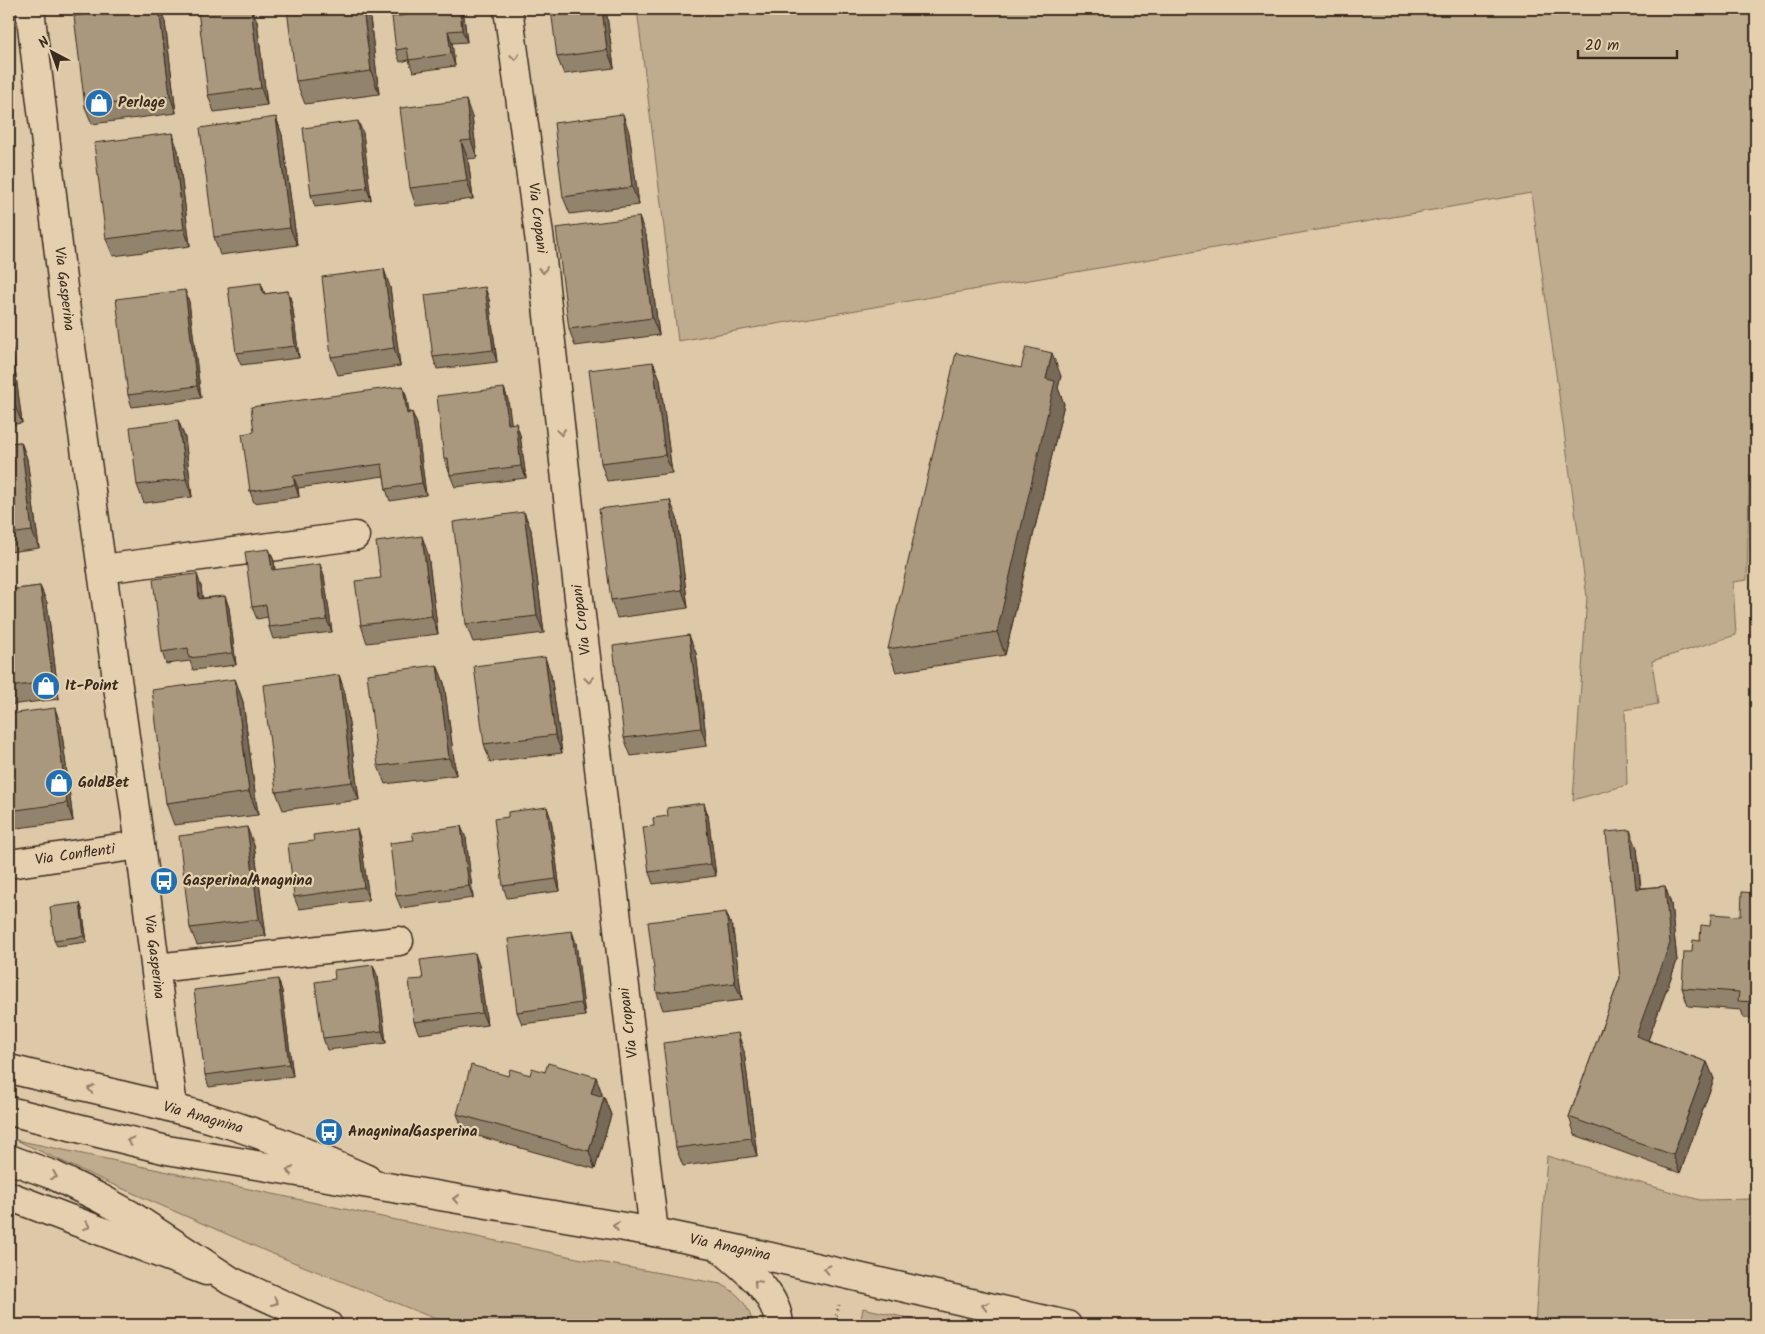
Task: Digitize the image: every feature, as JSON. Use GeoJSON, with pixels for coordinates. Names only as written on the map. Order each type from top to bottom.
{"type":"FeatureCollection","features":[{"type":"Feature","properties":{"kind":"street","name":"Via Gasperina"},"geometry":{"type":"LineString","coordinates":[[30,9],[64,296],[140,845],[173,1108]]}},
{"type":"Feature","properties":{"kind":"street","name":"Via Cropani"},"geometry":{"type":"LineString","coordinates":[[508,9],[540,242],[580,607],[654,1232]]}},
{"type":"Feature","properties":{"kind":"street"},"geometry":{"type":"LineString","coordinates":[[102,569],[355,536]]}},
{"type":"Feature","properties":{"kind":"street","name":"Via Conflenti"},"geometry":{"type":"LineString","coordinates":[[9,864],[140,845]]}},
{"type":"Feature","properties":{"kind":"street"},"geometry":{"type":"LineString","coordinates":[[156,968],[399,941]]}},
{"type":"Feature","properties":{"kind":"street","name":"Via Anagnina"},"geometry":{"type":"LineString","coordinates":[[9,1069],[220,1121],[291,1146],[389,1188]]}},
{"type":"Feature","properties":{"kind":"street","name":"Via Anagnina"},"geometry":{"type":"LineString","coordinates":[[9,1111],[167,1150],[716,1244],[1067,1325]]}},
{"type":"Feature","properties":{"kind":"street"},"geometry":{"type":"LineString","coordinates":[[9,1160],[53,1176],[106,1201],[231,1281]]}},
{"type":"Feature","properties":{"kind":"street"},"geometry":{"type":"LineString","coordinates":[[9,1196],[231,1281],[328,1325]]}},
{"type":"Feature","properties":{"kind":"street"},"geometry":{"type":"LineString","coordinates":[[716,1244],[762,1287],[776,1312],[779,1325]]}},
{"type":"Feature","properties":{"kind":"path"},"geometry":{"type":"LineString","coordinates":[[834,1325],[840,1298]]}},
{"type":"Feature","properties":{"kind":"shaded area"},"geometry":{"type":"Polygon","coordinates":[[[637,9],[1756,9],[1756,484],[1749,485],[1747,580],[1733,582],[1736,635],[1652,661],[1658,704],[1625,710],[1627,785],[1573,800],[1587,597],[1531,193],[678,341],[637,9]]]}},
{"type":"Feature","properties":{"kind":"shaded area"},"geometry":{"type":"Polygon","coordinates":[[[16,1140],[582,1259],[721,1284],[742,1300],[754,1325],[451,1325],[268,1252],[16,1140]]]}},
{"type":"Feature","properties":{"kind":"shaded area"},"geometry":{"type":"Polygon","coordinates":[[[1547,1156],[1700,1200],[1756,1199],[1756,1325],[1535,1325],[1547,1156]]]}},
{"type":"Feature","properties":{"kind":"shaded area"},"geometry":{"type":"Polygon","coordinates":[[[863,1308],[938,1325],[860,1325],[863,1308]]]}},
{"type":"Feature","properties":{"kind":"building"},"geometry":{"type":"Polygon","coordinates":[[[127,9],[159,9],[170,96],[85,107],[74,16],[127,9]]]}},
{"type":"Feature","properties":{"kind":"building"},"geometry":{"type":"Polygon","coordinates":[[[251,9],[261,88],[208,95],[198,10],[251,9]]]}},
{"type":"Feature","properties":{"kind":"building"},"geometry":{"type":"Polygon","coordinates":[[[287,9],[363,9],[371,71],[296,81],[287,9]]]}},
{"type":"Feature","properties":{"kind":"building"},"geometry":{"type":"Polygon","coordinates":[[[406,9],[460,9],[462,30],[448,31],[451,54],[409,60],[407,48],[396,50],[392,17],[407,15],[406,9]]]}},
{"type":"Feature","properties":{"kind":"building"},"geometry":{"type":"Polygon","coordinates":[[[551,9],[602,9],[607,50],[557,57],[551,9]]]}},
{"type":"Feature","properties":{"kind":"building"},"geometry":{"type":"Polygon","coordinates":[[[466,100],[471,140],[461,141],[467,181],[410,188],[400,108],[466,100]]]}},
{"type":"Feature","properties":{"kind":"building"},"geometry":{"type":"Polygon","coordinates":[[[623,114],[632,187],[563,197],[554,123],[623,114]]]}},
{"type":"Feature","properties":{"kind":"building"},"geometry":{"type":"Polygon","coordinates":[[[276,117],[290,228],[214,237],[200,128],[276,117]]]}},
{"type":"Feature","properties":{"kind":"building"},"geometry":{"type":"Polygon","coordinates":[[[358,121],[367,188],[311,195],[303,128],[358,121]]]}},
{"type":"Feature","properties":{"kind":"building"},"geometry":{"type":"Polygon","coordinates":[[[172,133],[184,229],[106,239],[94,143],[172,133]]]}},
{"type":"Feature","properties":{"kind":"building"},"geometry":{"type":"Polygon","coordinates":[[[639,217],[652,318],[569,329],[556,228],[639,217]]]}},
{"type":"Feature","properties":{"kind":"building"},"geometry":{"type":"Polygon","coordinates":[[[384,269],[394,348],[331,357],[322,277],[384,269]]]}},
{"type":"Feature","properties":{"kind":"building"},"geometry":{"type":"Polygon","coordinates":[[[261,283],[263,294],[288,291],[295,346],[236,353],[228,287],[261,283]]]}},
{"type":"Feature","properties":{"kind":"building"},"geometry":{"type":"Polygon","coordinates":[[[485,287],[493,350],[433,357],[425,295],[485,287]]]}},
{"type":"Feature","properties":{"kind":"building"},"geometry":{"type":"Polygon","coordinates":[[[185,290],[197,386],[128,395],[116,299],[185,290]]]}},
{"type":"Feature","properties":{"kind":"building"},"geometry":{"type":"Polygon","coordinates":[[[1026,347],[1052,353],[1046,379],[1055,381],[997,632],[888,649],[956,353],[1021,368],[1026,347]]]}},
{"type":"Feature","properties":{"kind":"building"},"geometry":{"type":"Polygon","coordinates":[[[9,354],[15,406],[9,407],[9,354]]]}},
{"type":"Feature","properties":{"kind":"building"},"geometry":{"type":"Polygon","coordinates":[[[653,362],[665,455],[601,463],[589,370],[653,362]]]}},
{"type":"Feature","properties":{"kind":"building"},"geometry":{"type":"Polygon","coordinates":[[[403,386],[407,414],[412,412],[422,483],[386,489],[382,464],[293,476],[295,485],[250,491],[242,434],[254,432],[251,407],[403,386]]]}},
{"type":"Feature","properties":{"kind":"building"},"geometry":{"type":"Polygon","coordinates":[[[504,388],[508,424],[516,423],[521,466],[450,475],[448,458],[444,459],[437,396],[504,388]]]}},
{"type":"Feature","properties":{"kind":"building"},"geometry":{"type":"Polygon","coordinates":[[[178,420],[186,479],[137,485],[130,427],[178,420]]]}},
{"type":"Feature","properties":{"kind":"building"},"geometry":{"type":"Polygon","coordinates":[[[21,442],[32,531],[9,534],[9,443],[21,442]]]}},
{"type":"Feature","properties":{"kind":"building"},"geometry":{"type":"Polygon","coordinates":[[[670,500],[682,590],[611,600],[599,509],[670,500]]]}},
{"type":"Feature","properties":{"kind":"building"},"geometry":{"type":"Polygon","coordinates":[[[524,512],[537,616],[466,624],[453,522],[524,512]]]}},
{"type":"Feature","properties":{"kind":"building"},"geometry":{"type":"Polygon","coordinates":[[[422,536],[432,616],[361,625],[355,581],[381,578],[376,542],[422,536]]]}},
{"type":"Feature","properties":{"kind":"building"},"geometry":{"type":"Polygon","coordinates":[[[269,549],[272,570],[320,564],[327,620],[269,627],[266,605],[252,607],[245,552],[269,549]]]}},
{"type":"Feature","properties":{"kind":"building"},"geometry":{"type":"Polygon","coordinates":[[[197,574],[199,599],[225,596],[232,653],[189,658],[188,648],[162,652],[153,579],[197,574]]]}},
{"type":"Feature","properties":{"kind":"building"},"geometry":{"type":"Polygon","coordinates":[[[40,586],[53,681],[9,687],[9,590],[40,586]]]}},
{"type":"Feature","properties":{"kind":"building"},"geometry":{"type":"Polygon","coordinates":[[[689,635],[701,728],[624,738],[613,646],[689,635]]]}},
{"type":"Feature","properties":{"kind":"building"},"geometry":{"type":"Polygon","coordinates":[[[545,657],[555,735],[484,744],[474,666],[545,657]]]}},
{"type":"Feature","properties":{"kind":"building"},"geometry":{"type":"Polygon","coordinates":[[[437,665],[449,758],[378,766],[367,674],[437,665]]]}},
{"type":"Feature","properties":{"kind":"building"},"geometry":{"type":"Polygon","coordinates":[[[339,675],[352,782],[276,792],[263,685],[339,675]]]}},
{"type":"Feature","properties":{"kind":"building"},"geometry":{"type":"Polygon","coordinates":[[[235,679],[249,792],[166,803],[152,690],[235,679]]]}},
{"type":"Feature","properties":{"kind":"building"},"geometry":{"type":"Polygon","coordinates":[[[55,708],[67,803],[9,811],[9,714],[55,708]]]}},
{"type":"Feature","properties":{"kind":"building"},"geometry":{"type":"Polygon","coordinates":[[[704,803],[711,864],[649,872],[643,827],[654,826],[653,818],[668,816],[667,808],[704,803]]]}},
{"type":"Feature","properties":{"kind":"building"},"geometry":{"type":"Polygon","coordinates":[[[547,807],[556,879],[503,886],[494,819],[508,817],[508,812],[547,807]]]}},
{"type":"Feature","properties":{"kind":"building"},"geometry":{"type":"Polygon","coordinates":[[[461,826],[469,886],[396,896],[390,843],[414,840],[412,833],[461,826]]]}},
{"type":"Feature","properties":{"kind":"building"},"geometry":{"type":"Polygon","coordinates":[[[247,827],[259,919],[190,928],[179,836],[247,827]]]}},
{"type":"Feature","properties":{"kind":"building"},"geometry":{"type":"Polygon","coordinates":[[[357,829],[364,887],[294,897],[288,844],[314,841],[313,835],[357,829]]]}},
{"type":"Feature","properties":{"kind":"building"},"geometry":{"type":"Polygon","coordinates":[[[1630,830],[1636,889],[1665,886],[1670,943],[1636,1036],[1707,1062],[1673,1155],[1569,1117],[1620,978],[1606,832],[1630,830]]]}},
{"type":"Feature","properties":{"kind":"building"},"geometry":{"type":"Polygon","coordinates":[[[1742,892],[1756,893],[1756,1002],[1738,1001],[1739,992],[1682,988],[1684,952],[1692,952],[1693,940],[1700,941],[1701,925],[1710,926],[1711,914],[1741,916],[1742,892]]]}},
{"type":"Feature","properties":{"kind":"building"},"geometry":{"type":"Polygon","coordinates":[[[80,903],[84,936],[54,940],[50,907],[80,903]]]}},
{"type":"Feature","properties":{"kind":"building"},"geometry":{"type":"Polygon","coordinates":[[[726,912],[735,983],[657,993],[648,922],[726,912]]]}},
{"type":"Feature","properties":{"kind":"building"},"geometry":{"type":"Polygon","coordinates":[[[572,931],[581,1003],[517,1012],[508,939],[572,931]]]}},
{"type":"Feature","properties":{"kind":"building"},"geometry":{"type":"Polygon","coordinates":[[[475,953],[482,1013],[414,1022],[409,980],[423,979],[420,960],[475,953]]]}},
{"type":"Feature","properties":{"kind":"building"},"geometry":{"type":"Polygon","coordinates":[[[373,965],[382,1031],[323,1038],[315,982],[335,979],[334,970],[373,965]]]}},
{"type":"Feature","properties":{"kind":"building"},"geometry":{"type":"Polygon","coordinates":[[[278,979],[289,1064],[205,1075],[194,990],[278,979]]]}},
{"type":"Feature","properties":{"kind":"building"},"geometry":{"type":"Polygon","coordinates":[[[738,1033],[751,1138],[676,1148],[663,1043],[738,1033]]]}},
{"type":"Feature","properties":{"kind":"building"},"geometry":{"type":"Polygon","coordinates":[[[1756,1053],[1756,1094],[1751,1095],[1756,1053]]]}},
{"type":"Feature","properties":{"kind":"building"},"geometry":{"type":"Polygon","coordinates":[[[548,1063],[596,1077],[591,1093],[604,1097],[589,1151],[457,1114],[471,1065],[508,1076],[510,1069],[530,1075],[532,1068],[545,1072],[548,1063]]]}},
{"type":"Feature","properties":{"kind":"place","name":"Perlage"},"geometry":{"type":"Point","coordinates":[99,103]}},
{"type":"Feature","properties":{"kind":"place","name":"It-Point"},"geometry":{"type":"Point","coordinates":[46,686]}},
{"type":"Feature","properties":{"kind":"place","name":"GoldBet"},"geometry":{"type":"Point","coordinates":[59,783]}},
{"type":"Feature","properties":{"kind":"place","name":"Gasperina/Anagnina"},"geometry":{"type":"Point","coordinates":[164,881]}},
{"type":"Feature","properties":{"kind":"place","name":"Anagnina/Gasperina"},"geometry":{"type":"Point","coordinates":[329,1132]}}]}
